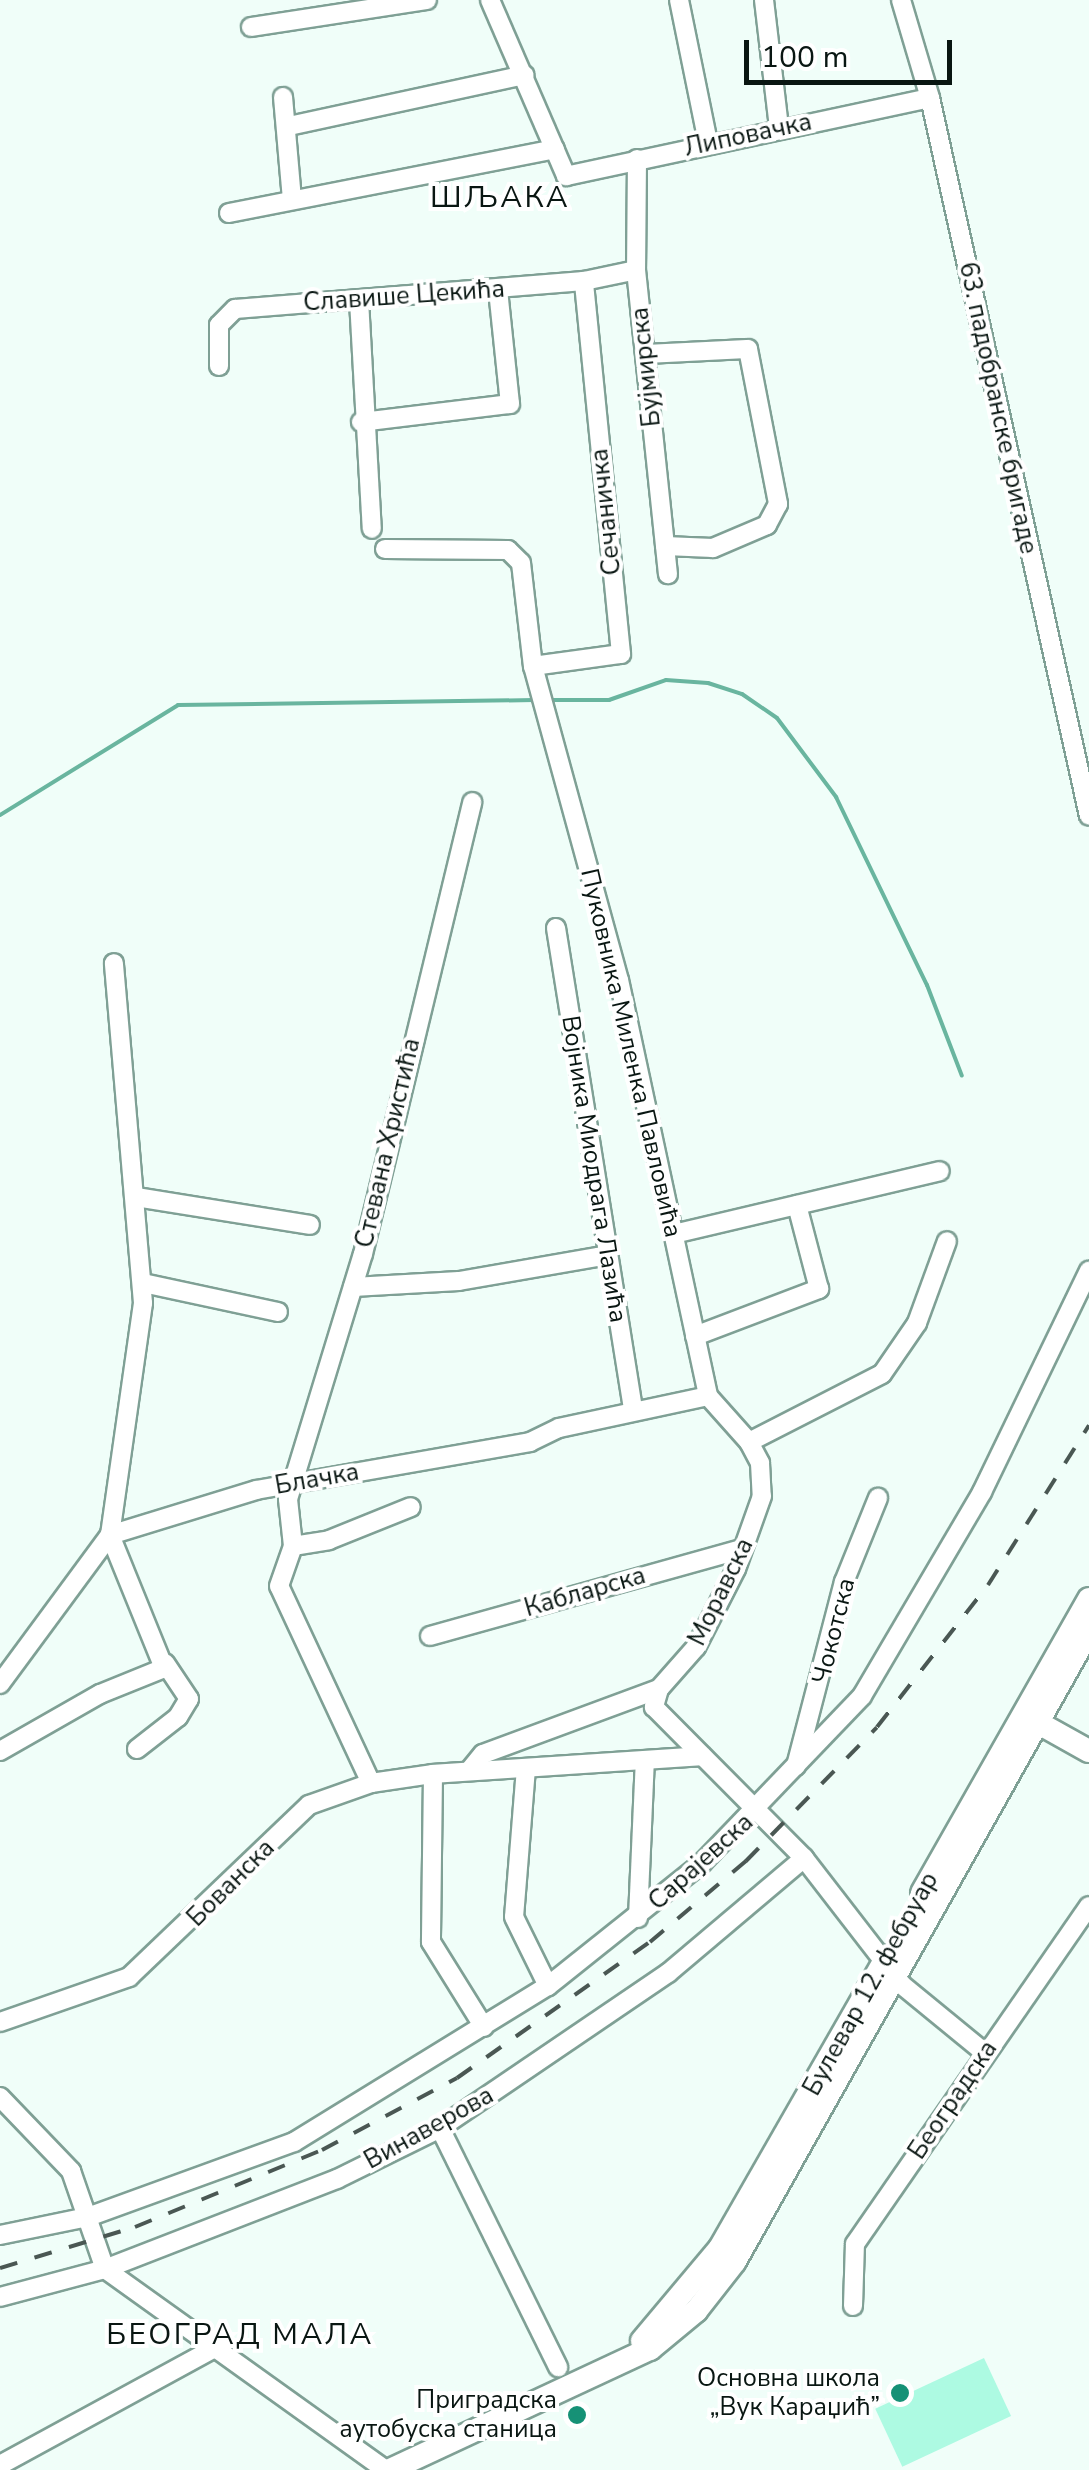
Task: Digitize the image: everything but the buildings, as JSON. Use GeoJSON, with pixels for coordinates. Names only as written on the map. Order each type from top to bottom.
{"type":"FeatureCollection","features":[{"type":"Feature","properties":{"kind":"main road","name":"Булевар 12. фебруар"},"geometry":{"type":"LineString","coordinates":[[1032,1719],[1089,1598]]}},
{"type":"Feature","properties":{"kind":"main road","name":"Булевар 12. фебруар"},"geometry":{"type":"LineString","coordinates":[[388,2470],[423,2463],[668,2337],[735,2261],[889,1967],[1032,1719],[1089,1631]]}},
{"type":"Feature","properties":{"kind":"main road"},"geometry":{"type":"LineString","coordinates":[[1032,1719],[1089,1752]]}},
{"type":"Feature","properties":{"kind":"street"},"geometry":{"type":"LineString","coordinates":[[251,27],[427,0]]}},
{"type":"Feature","properties":{"kind":"street"},"geometry":{"type":"LineString","coordinates":[[229,213],[555,149],[490,0]]}},
{"type":"Feature","properties":{"kind":"street"},"geometry":{"type":"LineString","coordinates":[[679,0],[708,143]]}},
{"type":"Feature","properties":{"kind":"street"},"geometry":{"type":"LineString","coordinates":[[764,0],[779,128]]}},
{"type":"Feature","properties":{"kind":"street","name":"63. падобранске бригаде"},"geometry":{"type":"LineString","coordinates":[[901,0],[930,98],[1089,816]]}},
{"type":"Feature","properties":{"kind":"street"},"geometry":{"type":"LineString","coordinates":[[289,126],[525,74]]}},
{"type":"Feature","properties":{"kind":"street"},"geometry":{"type":"LineString","coordinates":[[284,98],[292,200]]}},
{"type":"Feature","properties":{"kind":"street","name":"Липовачка"},"geometry":{"type":"LineString","coordinates":[[555,149],[566,176],[930,98]]}},
{"type":"Feature","properties":{"kind":"street","name":"Бујмирска"},"geometry":{"type":"LineString","coordinates":[[637,159],[636,270],[668,574]]}},
{"type":"Feature","properties":{"kind":"street","name":"Славише Цекића"},"geometry":{"type":"LineString","coordinates":[[219,366],[219,326],[234,309],[584,281],[636,270]]}},
{"type":"Feature","properties":{"kind":"street","name":"Сечаничка"},"geometry":{"type":"LineString","coordinates":[[533,666],[621,654],[584,281]]}},
{"type":"Feature","properties":{"kind":"street"},"geometry":{"type":"LineString","coordinates":[[361,422],[510,404],[498,289]]}},
{"type":"Feature","properties":{"kind":"street"},"geometry":{"type":"LineString","coordinates":[[359,300],[361,422],[372,529]]}},
{"type":"Feature","properties":{"kind":"street"},"geometry":{"type":"LineString","coordinates":[[646,354],[748,349],[778,504],[767,525],[713,548],[665,546]]}},
{"type":"Feature","properties":{"kind":"street","name":"Пуковника Миленка Павловића"},"geometry":{"type":"LineString","coordinates":[[385,549],[518,555],[533,666],[619,980],[708,1396]]}},
{"type":"Feature","properties":{"kind":"street","name":"Стевана Христића"},"geometry":{"type":"LineString","coordinates":[[371,1783],[280,1591],[293,1546],[288,1499],[353,1287],[472,802]]}},
{"type":"Feature","properties":{"kind":"street","name":"Војника Миодрага Лазића"},"geometry":{"type":"LineString","coordinates":[[556,928],[633,1410]]}},
{"type":"Feature","properties":{"kind":"street"},"geometry":{"type":"LineString","coordinates":[[0,1684],[110,1535],[143,1283],[114,963]]}},
{"type":"Feature","properties":{"kind":"street"},"geometry":{"type":"LineString","coordinates":[[674,1234],[940,1171]]}},
{"type":"Feature","properties":{"kind":"street"},"geometry":{"type":"LineString","coordinates":[[136,1196],[310,1225]]}},
{"type":"Feature","properties":{"kind":"street"},"geometry":{"type":"LineString","coordinates":[[695,1336],[819,1289],[797,1205]]}},
{"type":"Feature","properties":{"kind":"street"},"geometry":{"type":"LineString","coordinates":[[749,1442],[882,1374],[917,1323],[947,1241]]}},
{"type":"Feature","properties":{"kind":"street"},"geometry":{"type":"LineString","coordinates":[[353,1287],[459,1281],[608,1255]]}},
{"type":"Feature","properties":{"kind":"street","name":"Сарајевска"},"geometry":{"type":"LineString","coordinates":[[0,2235],[88,2216],[273,2153],[548,1986],[638,1918],[756,1814],[862,1696],[923,1596],[1028,1402],[1089,1271]]}},
{"type":"Feature","properties":{"kind":"street"},"geometry":{"type":"LineString","coordinates":[[143,1283],[278,1312]]}},
{"type":"Feature","properties":{"kind":"street","name":"Моравска"},"geometry":{"type":"LineString","coordinates":[[660,1689],[696,1648],[762,1496],[760,1463],[749,1442],[708,1396]]}},
{"type":"Feature","properties":{"kind":"street","name":"Блачка"},"geometry":{"type":"LineString","coordinates":[[110,1535],[294,1481],[530,1442],[633,1410],[708,1396]]}},
{"type":"Feature","properties":{"kind":"street","name":"Чокотска"},"geometry":{"type":"LineString","coordinates":[[796,1766],[844,1582],[878,1498]]}},
{"type":"Feature","properties":{"kind":"street"},"geometry":{"type":"LineString","coordinates":[[293,1546],[330,1540],[411,1506]]}},
{"type":"Feature","properties":{"kind":"street"},"geometry":{"type":"LineString","coordinates":[[110,1535],[165,1664],[189,1699],[178,1716],[137,1749]]}},
{"type":"Feature","properties":{"kind":"street","name":"Кабларска"},"geometry":{"type":"LineString","coordinates":[[430,1636],[741,1548]]}},
{"type":"Feature","properties":{"kind":"street"},"geometry":{"type":"LineString","coordinates":[[0,1750],[100,1694],[152,1676],[165,1664]]}},
{"type":"Feature","properties":{"kind":"street"},"geometry":{"type":"LineString","coordinates":[[660,1689],[656,1712],[804,1858],[889,1967],[985,2052]]}},
{"type":"Feature","properties":{"kind":"street","name":"Бованска"},"geometry":{"type":"LineString","coordinates":[[469,1771],[483,1754],[660,1689]]}},
{"type":"Feature","properties":{"kind":"street","name":"Бованска"},"geometry":{"type":"LineString","coordinates":[[0,2022],[129,1977],[309,1805],[371,1783],[433,1774],[702,1756]]}},
{"type":"Feature","properties":{"kind":"street"},"geometry":{"type":"LineString","coordinates":[[638,1918],[646,1760]]}},
{"type":"Feature","properties":{"kind":"street"},"geometry":{"type":"LineString","coordinates":[[526,1768],[514,1916],[548,1986]]}},
{"type":"Feature","properties":{"kind":"street"},"geometry":{"type":"LineString","coordinates":[[433,1774],[430,1942],[484,2027]]}},
{"type":"Feature","properties":{"kind":"street","name":"Винаверова"},"geometry":{"type":"LineString","coordinates":[[0,2297],[105,2269],[337,2178],[440,2128],[668,1972],[804,1858]]}},
{"type":"Feature","properties":{"kind":"street","name":"Београдска"},"geometry":{"type":"LineString","coordinates":[[854,2306],[855,2244],[1089,1906]]}},
{"type":"Feature","properties":{"kind":"street"},"geometry":{"type":"LineString","coordinates":[[0,2097],[72,2171],[105,2269],[220,2345],[388,2470]]}},
{"type":"Feature","properties":{"kind":"street"},"geometry":{"type":"LineString","coordinates":[[440,2128],[558,2366]]}},
{"type":"Feature","properties":{"kind":"street"},"geometry":{"type":"LineString","coordinates":[[0,2464],[220,2345]]}},
{"type":"Feature","properties":{"kind":"green space"},"geometry":{"type":"Polygon","coordinates":[[[984,2358],[1011,2416],[902,2467],[875,2409],[984,2358]]]}},
{"type":"Feature","properties":{"kind":"waterway"},"geometry":{"type":"LineString","coordinates":[[549,700],[609,700],[666,680],[708,683],[742,694],[777,718],[836,797],[927,985],[962,1076]]}},
{"type":"Feature","properties":{"kind":"waterway"},"geometry":{"type":"LineString","coordinates":[[0,815],[178,705],[534,700]]}},
{"type":"Feature","properties":{"kind":"railway"},"geometry":{"type":"LineString","coordinates":[[0,2268],[135,2227],[322,2150],[457,2078],[650,1942],[746,1861],[877,1727],[988,1585],[1089,1425]]}},
{"type":"Feature","properties":{"kind":"place","name":"Основна школа „Вук Караџић”"},"geometry":{"type":"Point","coordinates":[900,2393]}},
{"type":"Feature","properties":{"kind":"place","name":"Приградска аутобуска станица"},"geometry":{"type":"Point","coordinates":[577,2415]}},
{"type":"Feature","properties":{"kind":"district","name":"ШЉАКА"},"geometry":{"type":"Point","coordinates":[500,198]}},
{"type":"Feature","properties":{"kind":"district","name":"БЕОГРАД МАЛА"},"geometry":{"type":"Point","coordinates":[240,2335]}}]}
